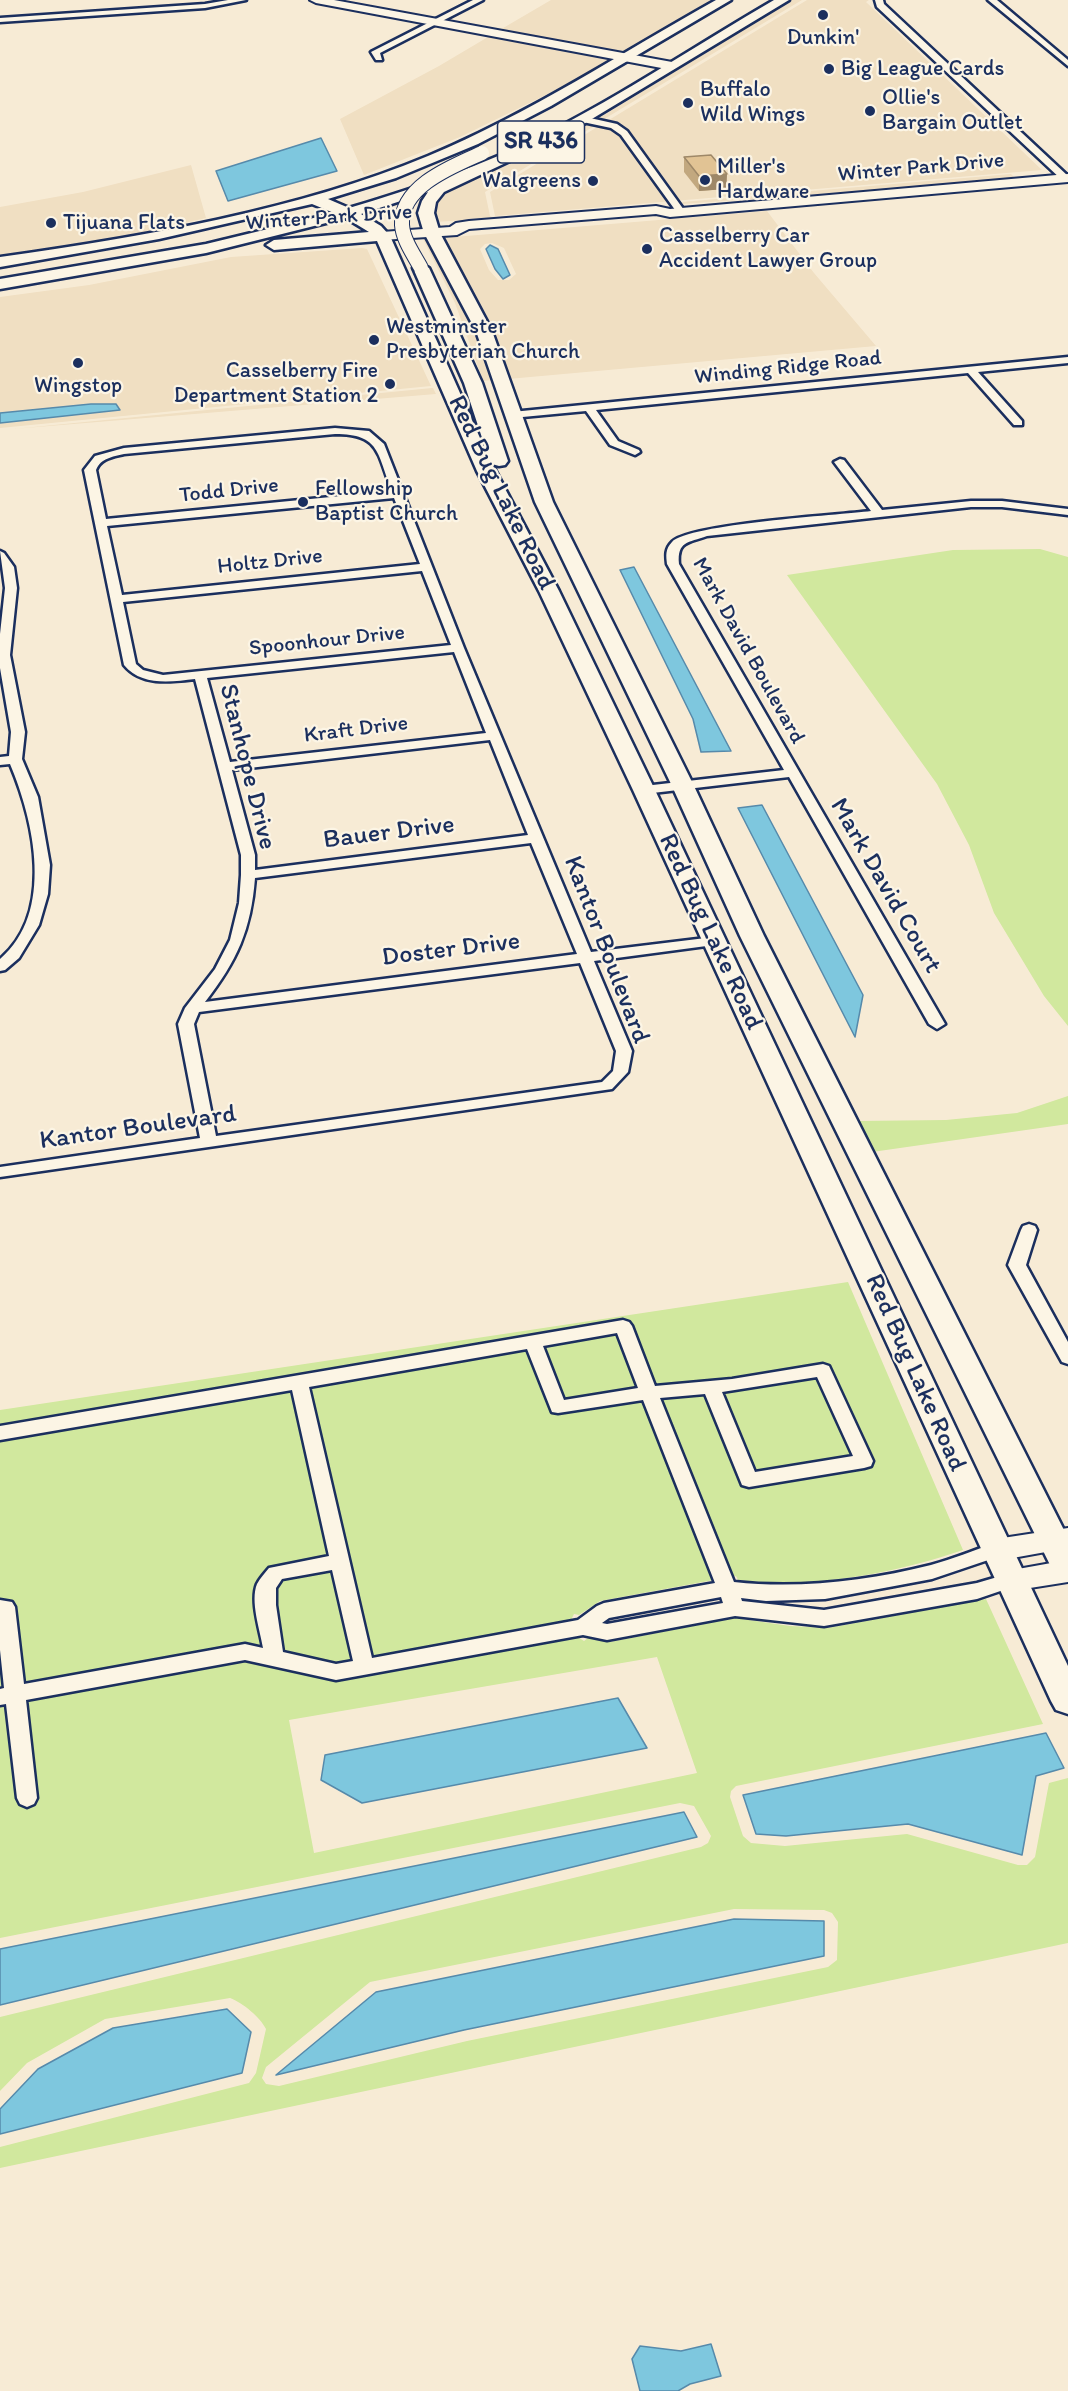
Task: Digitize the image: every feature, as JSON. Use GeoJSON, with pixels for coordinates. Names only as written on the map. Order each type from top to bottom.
{"type":"FeatureCollection","features":[{"type":"Feature","properties":{"kind":"main road","name":"SR 436"},"geometry":{"type":"LineString","coordinates":[[0,284],[207,249],[350,212],[483,160],[539,143],[783,0]]}},
{"type":"Feature","properties":{"kind":"main road","name":"SR 436"},"geometry":{"type":"LineString","coordinates":[[0,262],[123,242],[319,197],[435,158],[630,64],[730,3]]}},
{"type":"Feature","properties":{"kind":"main road"},"geometry":{"type":"LineString","coordinates":[[630,64],[648,61],[730,3]]}},
{"type":"Feature","properties":{"kind":"main road"},"geometry":{"type":"LineString","coordinates":[[350,212],[432,233],[426,213],[429,201],[440,189],[527,132]]}},
{"type":"Feature","properties":{"kind":"main road"},"geometry":{"type":"LineString","coordinates":[[483,160],[450,168],[408,200],[402,223],[473,383],[500,465],[549,591]]}},
{"type":"Feature","properties":{"kind":"main road"},"geometry":{"type":"LineString","coordinates":[[319,197],[350,212],[375,228],[382,236]]}},
{"type":"Feature","properties":{"kind":"main road","name":"Red Bug Lake Road"},"geometry":{"type":"LineString","coordinates":[[432,233],[484,331],[544,502],[683,786],[752,936],[1061,1539],[1068,1570]]}},
{"type":"Feature","properties":{"kind":"main road","name":"Red Bug Lake Road"},"geometry":{"type":"LineString","coordinates":[[382,236],[486,471],[549,591],[644,790],[1068,1701]]}},
{"type":"Feature","properties":{"kind":"main road","name":"Winter Park Drive"},"geometry":{"type":"LineString","coordinates":[[207,249],[382,236]]}},
{"type":"Feature","properties":{"kind":"main road"},"geometry":{"type":"LineString","coordinates":[[87,271],[116,258],[125,251],[123,242]]}},
{"type":"Feature","properties":{"kind":"main road"},"geometry":{"type":"LineString","coordinates":[[714,941],[750,962],[807,1076],[829,1090]]}},
{"type":"Feature","properties":{"kind":"street"},"geometry":{"type":"LineString","coordinates":[[0,20],[110,9],[205,6],[242,0]]}},
{"type":"Feature","properties":{"kind":"street"},"geometry":{"type":"LineString","coordinates":[[316,0],[437,22],[630,64]]}},
{"type":"Feature","properties":{"kind":"street"},"geometry":{"type":"LineString","coordinates":[[379,58],[375,52],[479,0]]}},
{"type":"Feature","properties":{"kind":"street"},"geometry":{"type":"LineString","coordinates":[[992,0],[1068,64]]}},
{"type":"Feature","properties":{"kind":"street"},"geometry":{"type":"LineString","coordinates":[[878,1],[1067,178]]}},
{"type":"Feature","properties":{"kind":"street"},"geometry":{"type":"LineString","coordinates":[[648,61],[672,66]]}},
{"type":"Feature","properties":{"kind":"street"},"geometry":{"type":"LineString","coordinates":[[581,119],[614,126],[624,133],[676,212]]}},
{"type":"Feature","properties":{"kind":"street","name":"Winter Park Drive"},"geometry":{"type":"LineString","coordinates":[[382,236],[455,230],[465,234],[477,233],[663,217],[676,212],[1067,178]]}},
{"type":"Feature","properties":{"kind":"street","name":"Winding Ridge Road"},"geometry":{"type":"LineString","coordinates":[[512,415],[1068,360]]}},
{"type":"Feature","properties":{"kind":"street"},"geometry":{"type":"LineString","coordinates":[[970,369],[1018,423]]}},
{"type":"Feature","properties":{"kind":"street"},"geometry":{"type":"LineString","coordinates":[[589,408],[614,443],[635,452]]}},
{"type":"Feature","properties":{"kind":"street","name":"Kantor Boulevard"},"geometry":{"type":"LineString","coordinates":[[0,1173],[209,1141],[606,1086],[619,1077],[624,1065],[624,1051],[458,648],[379,444],[374,437],[362,432],[335,431],[124,451],[99,457]]}},
{"type":"Feature","properties":{"kind":"street","name":"Stanhope Drive"},"geometry":{"type":"LineString","coordinates":[[99,457],[90,470],[130,665],[139,673],[149,677],[163,679],[200,675],[248,855],[246,903],[237,940],[222,970],[193,1008],[186,1024],[209,1141]]}},
{"type":"Feature","properties":{"kind":"street"},"geometry":{"type":"LineString","coordinates":[[840,462],[879,514]]}},
{"type":"Feature","properties":{"kind":"street","name":"Todd Drive"},"geometry":{"type":"LineString","coordinates":[[101,523],[397,494]]}},
{"type":"Feature","properties":{"kind":"street","name":"Mark David Boulevard"},"geometry":{"type":"LineString","coordinates":[[644,790],[792,773],[673,564],[672,551],[677,543],[705,533],[992,504],[1068,512]]}},
{"type":"Feature","properties":{"kind":"street"},"geometry":{"type":"LineString","coordinates":[[0,555],[8,567],[11,588],[3,630],[7,698],[18,732],[15,759],[31,796],[43,865],[41,894],[32,925],[14,955],[0,967]]}},
{"type":"Feature","properties":{"kind":"street","name":"Holtz Drive"},"geometry":{"type":"LineString","coordinates":[[118,599],[428,567]]}},
{"type":"Feature","properties":{"kind":"street","name":"Spoonhour Drive"},"geometry":{"type":"LineString","coordinates":[[200,675],[458,648]]}},
{"type":"Feature","properties":{"kind":"street","name":"Kraft Drive"},"geometry":{"type":"LineString","coordinates":[[223,767],[494,736]]}},
{"type":"Feature","properties":{"kind":"street"},"geometry":{"type":"LineString","coordinates":[[0,761],[15,759]]}},
{"type":"Feature","properties":{"kind":"street","name":"Mark David Court"},"geometry":{"type":"LineString","coordinates":[[792,773],[937,1024]]}},
{"type":"Feature","properties":{"kind":"street","name":"Bauer Drive"},"geometry":{"type":"LineString","coordinates":[[248,875],[537,838]]}},
{"type":"Feature","properties":{"kind":"street","name":"Doster Drive"},"geometry":{"type":"LineString","coordinates":[[193,1008],[714,941]]}},
{"type":"Feature","properties":{"kind":"street"},"geometry":{"type":"LineString","coordinates":[[1029,1230],[1017,1265],[1068,1358]]}},
{"type":"Feature","properties":{"kind":"street"},"geometry":{"type":"LineString","coordinates":[[0,1433],[622,1326],[735,1608]]}},
{"type":"Feature","properties":{"kind":"street"},"geometry":{"type":"LineString","coordinates":[[533,1342],[558,1407],[824,1370],[864,1461],[749,1480],[711,1387]]}},
{"type":"Feature","properties":{"kind":"street"},"geometry":{"type":"LineString","coordinates":[[299,1383],[364,1667]]}},
{"type":"Feature","properties":{"kind":"street"},"geometry":{"type":"LineString","coordinates":[[584,1627],[604,1611],[726,1588],[766,1593],[825,1591],[932,1572],[996,1550],[1061,1539]]}},
{"type":"Feature","properties":{"kind":"street"},"geometry":{"type":"LineString","coordinates":[[274,1658],[266,1605],[266,1586],[276,1573],[340,1561]]}},
{"type":"Feature","properties":{"kind":"street"},"geometry":{"type":"LineString","coordinates":[[7,1696],[245,1652],[336,1672],[584,1627],[607,1632],[735,1608],[824,1618],[977,1591],[1011,1580],[1068,1570]]}},
{"type":"Feature","properties":{"kind":"street"},"geometry":{"type":"LineString","coordinates":[[0,1608],[5,1607],[7,1696],[27,1798]]}},
{"type":"Feature","properties":{"kind":"shaded area"},"geometry":{"type":"Polygon","coordinates":[[[551,0],[713,0],[619,54],[498,31],[551,0]]]}},
{"type":"Feature","properties":{"kind":"shaded area"},"geometry":{"type":"Polygon","coordinates":[[[792,0],[802,0],[601,121],[596,120],[792,0]]]}},
{"type":"Feature","properties":{"kind":"shaded area"},"geometry":{"type":"Polygon","coordinates":[[[807,0],[869,0],[866,2],[1042,170],[495,216],[490,192],[807,0]]]}},
{"type":"Feature","properties":{"kind":"shaded area"},"geometry":{"type":"Polygon","coordinates":[[[493,34],[614,57],[560,88],[460,137],[364,175],[340,119],[493,34]]]}},
{"type":"Feature","properties":{"kind":"shaded area"},"geometry":{"type":"Polygon","coordinates":[[[590,123],[596,125],[485,192],[490,216],[494,218],[436,222],[433,213],[436,201],[443,193],[552,146],[590,123]]]}},
{"type":"Feature","properties":{"kind":"shaded area"},"geometry":{"type":"Polygon","coordinates":[[[191,165],[206,218],[131,235],[0,255],[0,207],[83,192],[191,165]]]}},
{"type":"Feature","properties":{"kind":"shaded area"},"geometry":{"type":"Polygon","coordinates":[[[1011,174],[1017,180],[917,189],[914,187],[683,204],[682,202],[1011,174]]]}},
{"type":"Feature","properties":{"kind":"shaded area"},"geometry":{"type":"Polygon","coordinates":[[[767,211],[814,273],[876,346],[508,379],[442,238],[767,211]],[[492,243],[485,244],[480,249],[489,270],[498,280],[509,280],[516,274],[504,248],[492,243]]]}},
{"type":"Feature","properties":{"kind":"shaded area"},"geometry":{"type":"Polygon","coordinates":[[[423,239],[428,239],[476,331],[492,380],[483,381],[455,303],[423,239]]]}},
{"type":"Feature","properties":{"kind":"shaded area"},"geometry":{"type":"Polygon","coordinates":[[[367,249],[431,386],[0,428],[0,297],[89,285],[231,257],[367,249]]]}},
{"type":"Feature","properties":{"kind":"shaded area"},"geometry":{"type":"Polygon","coordinates":[[[432,388],[436,394],[13,429],[432,388]]]}},
{"type":"Feature","properties":{"kind":"green space"},"geometry":{"type":"Polygon","coordinates":[[[1040,549],[1068,557],[1068,1026],[1044,996],[994,913],[969,845],[937,784],[787,575],[953,550],[1040,549]]]}},
{"type":"Feature","properties":{"kind":"green space"},"geometry":{"type":"Polygon","coordinates":[[[1068,1096],[1068,1124],[872,1152],[857,1121],[946,1120],[1017,1113],[1068,1096]]]}},
{"type":"Feature","properties":{"kind":"green space"},"geometry":{"type":"Polygon","coordinates":[[[848,1282],[963,1550],[908,1566],[823,1581],[766,1582],[738,1580],[736,1576],[725,1579],[715,1577],[714,1580],[600,1601],[579,1615],[574,1614],[570,1622],[576,1636],[584,1641],[588,1638],[610,1642],[735,1618],[790,1626],[828,1628],[986,1599],[1043,1724],[736,1786],[731,1791],[730,1797],[743,1836],[751,1843],[785,1846],[907,1834],[1018,1865],[1027,1865],[1035,1857],[1049,1783],[1068,1778],[1068,1943],[0,2168],[0,2147],[249,2083],[256,2073],[266,2029],[251,2011],[230,1998],[105,2019],[27,2063],[0,2091],[0,2017],[701,1847],[708,1843],[711,1836],[694,1806],[680,1803],[0,1938],[0,1410],[848,1282]],[[657,1657],[289,1720],[314,1853],[697,1773],[657,1657]],[[734,1909],[370,1982],[266,2067],[262,2078],[266,2084],[279,2086],[467,2041],[828,1967],[837,1960],[838,1922],[832,1913],[824,1910],[734,1909]]]}},
{"type":"Feature","properties":{"kind":"water"},"geometry":{"type":"Polygon","coordinates":[[[321,138],[337,171],[228,201],[216,171],[321,138]]]}},
{"type":"Feature","properties":{"kind":"water"},"geometry":{"type":"Polygon","coordinates":[[[490,245],[498,249],[510,275],[503,279],[495,269],[486,249],[490,245]]]}},
{"type":"Feature","properties":{"kind":"water"},"geometry":{"type":"Polygon","coordinates":[[[91,404],[116,404],[120,410],[0,423],[0,413],[91,404]]]}},
{"type":"Feature","properties":{"kind":"water"},"geometry":{"type":"Polygon","coordinates":[[[634,567],[731,751],[701,752],[693,719],[620,570],[634,567]]]}},
{"type":"Feature","properties":{"kind":"water"},"geometry":{"type":"Polygon","coordinates":[[[762,805],[863,995],[855,1037],[738,808],[762,805]]]}},
{"type":"Feature","properties":{"kind":"water"},"geometry":{"type":"Polygon","coordinates":[[[618,1698],[647,1748],[362,1803],[321,1780],[325,1755],[618,1698]]]}},
{"type":"Feature","properties":{"kind":"water"},"geometry":{"type":"Polygon","coordinates":[[[1046,1733],[1064,1768],[1036,1776],[1022,1855],[908,1824],[786,1836],[756,1834],[743,1795],[1046,1733]]]}},
{"type":"Feature","properties":{"kind":"water"},"geometry":{"type":"Polygon","coordinates":[[[684,1812],[697,1837],[0,2005],[0,1949],[684,1812]]]}},
{"type":"Feature","properties":{"kind":"water"},"geometry":{"type":"Polygon","coordinates":[[[734,1919],[824,1921],[824,1956],[464,2030],[276,2075],[376,1992],[734,1919]]]}},
{"type":"Feature","properties":{"kind":"water"},"geometry":{"type":"Polygon","coordinates":[[[227,2009],[251,2032],[242,2073],[0,2134],[0,2109],[38,2069],[113,2028],[227,2009]]]}},
{"type":"Feature","properties":{"kind":"water"},"geometry":{"type":"Polygon","coordinates":[[[711,2344],[721,2376],[690,2384],[678,2391],[640,2391],[632,2359],[640,2346],[681,2351],[711,2344]]]}},
{"type":"Feature","properties":{"kind":"building"},"geometry":{"type":"Polygon","coordinates":[[[711,155],[727,174],[699,176],[684,157],[711,155]]]}},
{"type":"Feature","properties":{"kind":"place","name":"Dunkin'"},"geometry":{"type":"Point","coordinates":[823,15]}},
{"type":"Feature","properties":{"kind":"place","name":"Big League Cards"},"geometry":{"type":"Point","coordinates":[829,69]}},
{"type":"Feature","properties":{"kind":"place","name":"Buffalo Wild Wings"},"geometry":{"type":"Point","coordinates":[688,103]}},
{"type":"Feature","properties":{"kind":"place","name":"Ollie's Bargain Outlet"},"geometry":{"type":"Point","coordinates":[870,111]}},
{"type":"Feature","properties":{"kind":"place","name":"Miller's Hardware"},"geometry":{"type":"Point","coordinates":[705,180]}},
{"type":"Feature","properties":{"kind":"place","name":"Walgreens"},"geometry":{"type":"Point","coordinates":[593,181]}},
{"type":"Feature","properties":{"kind":"place","name":"Tijuana Flats"},"geometry":{"type":"Point","coordinates":[51,223]}},
{"type":"Feature","properties":{"kind":"place","name":"Casselberry Car Accident Lawyer Group"},"geometry":{"type":"Point","coordinates":[647,249]}},
{"type":"Feature","properties":{"kind":"place","name":"Westminster Presbyterian Church"},"geometry":{"type":"Point","coordinates":[374,340]}},
{"type":"Feature","properties":{"kind":"place","name":"Wingstop"},"geometry":{"type":"Point","coordinates":[78,363]}},
{"type":"Feature","properties":{"kind":"place","name":"Casselberry Fire Department Station 2"},"geometry":{"type":"Point","coordinates":[390,384]}},
{"type":"Feature","properties":{"kind":"place","name":"Fellowship Baptist Church"},"geometry":{"type":"Point","coordinates":[303,502]}}]}
